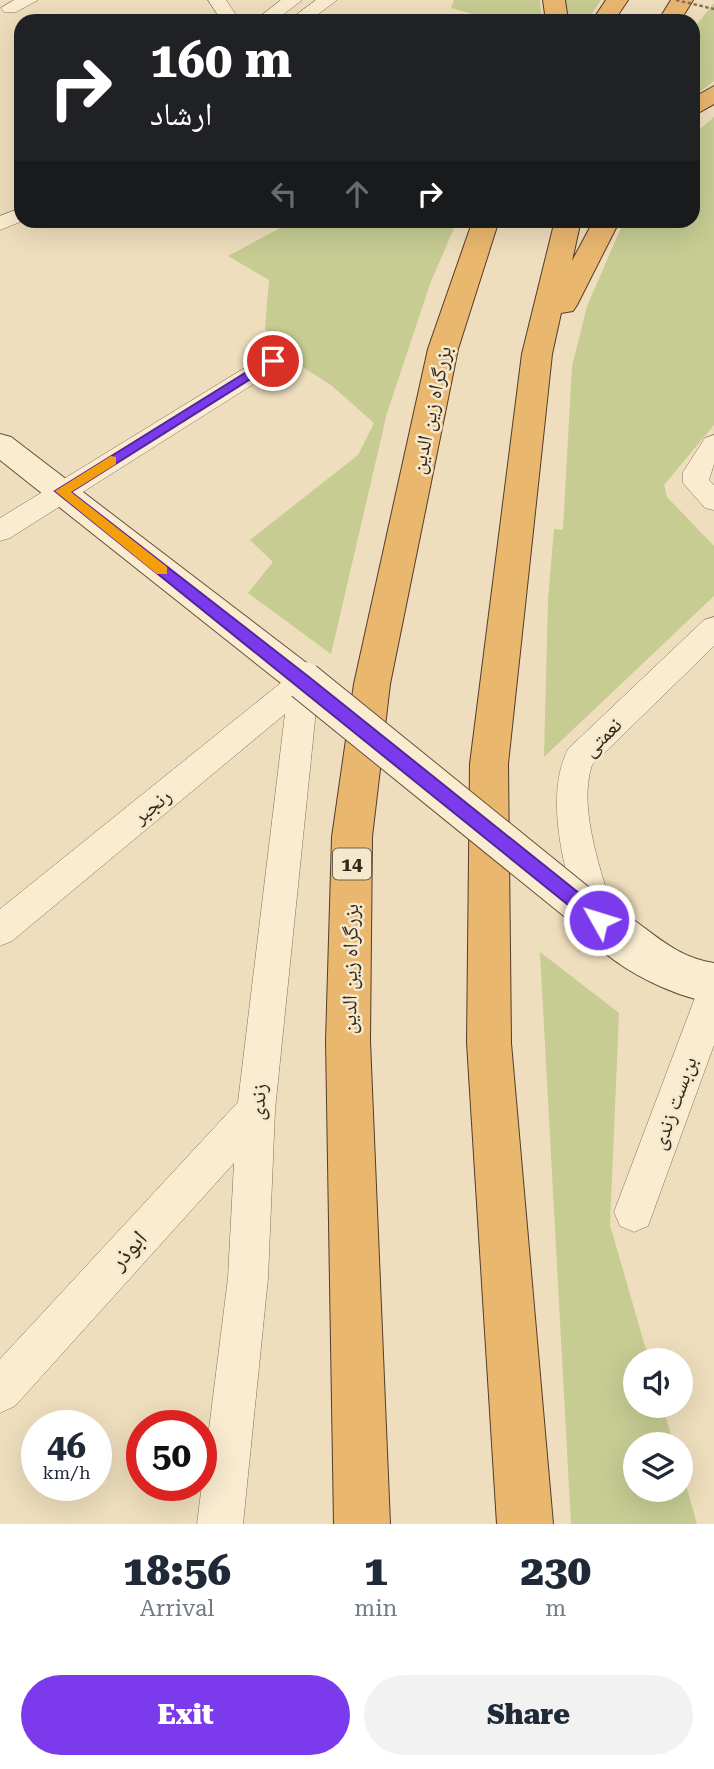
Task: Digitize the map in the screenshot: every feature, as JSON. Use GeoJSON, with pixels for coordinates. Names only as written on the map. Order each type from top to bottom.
{"type":"FeatureCollection","features":[{"type":"Feature","properties":{"kind":"highway"},"geometry":{"type":"LineString","coordinates":[[700,104],[714,93]]}},
{"type":"Feature","properties":{"kind":"highway","name":"بزرگراه زین الدین"},"geometry":{"type":"LineString","coordinates":[[362,1524],[348,1041],[352,837],[372,684],[443,349],[483,228]]}},
{"type":"Feature","properties":{"kind":"highway"},"geometry":{"type":"LineString","coordinates":[[525,1524],[489,1043],[489,764],[537,354],[566,228]]}},
{"type":"Feature","properties":{"kind":"highway"},"geometry":{"type":"LineString","coordinates":[[537,354],[603,228]]}},
{"type":"Feature","properties":{"kind":"main road"},"geometry":{"type":"LineString","coordinates":[[0,444],[304,681],[599,920],[665,970],[682,978],[714,983]]}},
{"type":"Feature","properties":{"kind":"street"},"geometry":{"type":"LineString","coordinates":[[10,8],[29,0]]}},
{"type":"Feature","properties":{"kind":"street"},"geometry":{"type":"LineString","coordinates":[[273,14],[293,0]]}},
{"type":"Feature","properties":{"kind":"street"},"geometry":{"type":"LineString","coordinates":[[307,14],[328,0]]}},
{"type":"Feature","properties":{"kind":"street"},"geometry":{"type":"LineString","coordinates":[[0,531],[273,361]]}},
{"type":"Feature","properties":{"kind":"street"},"geometry":{"type":"LineString","coordinates":[[705,492],[696,472],[714,444]]}},
{"type":"Feature","properties":{"kind":"street","name":"نعمتی"},"geometry":{"type":"LineString","coordinates":[[599,920],[576,827],[573,769],[579,758],[714,628]]}},
{"type":"Feature","properties":{"kind":"street","name":"رنجبر"},"geometry":{"type":"LineString","coordinates":[[0,930],[304,681]]}},
{"type":"Feature","properties":{"kind":"street","name":"زندی"},"geometry":{"type":"LineString","coordinates":[[220,1524],[248,1278],[256,1110],[304,681]]}},
{"type":"Feature","properties":{"kind":"street","name":"بن‌بست زندی"},"geometry":{"type":"LineString","coordinates":[[634,1212],[714,995]]}},
{"type":"Feature","properties":{"kind":"street","name":"ابوذر"},"geometry":{"type":"LineString","coordinates":[[0,1391],[256,1110]]}},
{"type":"Feature","properties":{"kind":"path"},"geometry":{"type":"LineString","coordinates":[[676,0],[714,9]]}},
{"type":"Feature","properties":{"kind":"green space"},"geometry":{"type":"Polygon","coordinates":[[[454,0],[540,0],[541,14],[473,14],[451,8],[454,0]]]}},
{"type":"Feature","properties":{"kind":"green space"},"geometry":{"type":"Polygon","coordinates":[[[565,0],[601,0],[592,14],[567,14],[565,0]]]}},
{"type":"Feature","properties":{"kind":"green space"},"geometry":{"type":"Polygon","coordinates":[[[714,3],[714,81],[700,92],[700,20],[714,3]]]}},
{"type":"Feature","properties":{"kind":"green space"},"geometry":{"type":"Polygon","coordinates":[[[714,117],[714,425],[664,485],[667,497],[714,546],[714,596],[544,757],[548,600],[554,529],[563,530],[572,366],[587,306],[621,228],[700,228],[700,129],[714,117]]]}},
{"type":"Feature","properties":{"kind":"green space"},"geometry":{"type":"Polygon","coordinates":[[[280,228],[454,228],[430,284],[387,413],[331,654],[248,593],[273,562],[250,540],[358,455],[374,423],[331,385],[293,361],[265,329],[269,280],[228,256],[280,228]]]}},
{"type":"Feature","properties":{"kind":"green space"},"geometry":{"type":"Polygon","coordinates":[[[540,952],[619,1013],[610,1225],[646,1348],[623,1348],[623,1418],[666,1418],[670,1432],[623,1432],[623,1502],[691,1502],[697,1524],[571,1524],[540,952]]]}},
{"type":"Feature","properties":{"kind":"slow traffic"},"geometry":{"type":"LineString","coordinates":[[111,460],[61,491],[162,570]]}},
{"type":"Feature","properties":{"kind":"route"},"geometry":{"type":"LineString","coordinates":[[273,361],[61,491],[304,681],[599,920]]}}]}
